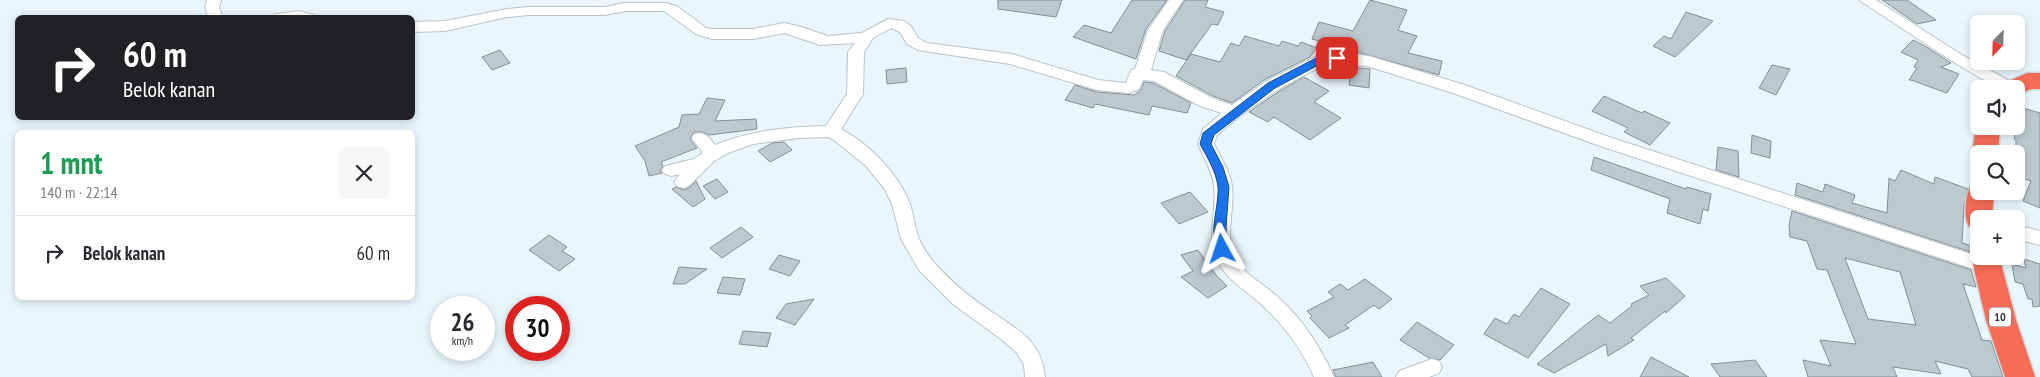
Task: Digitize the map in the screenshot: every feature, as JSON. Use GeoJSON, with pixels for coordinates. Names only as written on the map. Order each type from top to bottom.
{"type":"FeatureCollection","features":[{"type":"Feature","properties":{"kind":"highway"},"geometry":{"type":"LineString","coordinates":[[2025,82],[2040,81]]}},
{"type":"Feature","properties":{"kind":"highway","name":"10"},"geometry":{"type":"LineString","coordinates":[[1987,265],[2001,320],[2020,377]]}},
{"type":"Feature","properties":{"kind":"street"},"geometry":{"type":"LineString","coordinates":[[214,0],[212,7],[215,15]]}},
{"type":"Feature","properties":{"kind":"street"},"geometry":{"type":"LineString","coordinates":[[1142,73],[1156,30],[1176,0]]}},
{"type":"Feature","properties":{"kind":"street"},"geometry":{"type":"LineString","coordinates":[[1866,0],[1995,80]]}},
{"type":"Feature","properties":{"kind":"street"},"geometry":{"type":"LineString","coordinates":[[415,27],[445,26],[521,12],[664,7],[672,9],[701,31],[712,34],[753,34],[784,28],[794,29],[820,40],[828,41],[866,36],[888,23],[899,24],[906,29],[912,41],[923,47],[1012,59],[1096,85],[1122,89],[1133,85],[1137,74],[1158,76],[1206,102],[1234,112]]}},
{"type":"Feature","properties":{"kind":"street"},"geometry":{"type":"LineString","coordinates":[[824,131],[855,94],[856,52],[866,36]]}},
{"type":"Feature","properties":{"kind":"street"},"geometry":{"type":"LineString","coordinates":[[1324,377],[1304,339],[1280,310],[1245,281],[1228,263],[1222,249],[1220,227],[1223,187],[1218,167],[1206,144],[1209,133],[1234,112],[1271,86],[1324,58],[1369,61],[1459,88],[1606,142],[1970,256]]}},
{"type":"Feature","properties":{"kind":"street"},"geometry":{"type":"LineString","coordinates":[[677,176],[728,146],[763,135],[824,131],[841,135],[877,168],[896,193],[901,202],[911,243],[925,265],[956,296],[983,317],[1012,333],[1024,345],[1036,367],[1035,377]]}},
{"type":"Feature","properties":{"kind":"street"},"geometry":{"type":"LineString","coordinates":[[700,138],[706,159]]}},
{"type":"Feature","properties":{"kind":"street"},"geometry":{"type":"LineString","coordinates":[[2025,234],[2040,238]]}},
{"type":"Feature","properties":{"kind":"street"},"geometry":{"type":"LineString","coordinates":[[1406,377],[1432,367]]}},
{"type":"Feature","properties":{"kind":"building"},"geometry":{"type":"Polygon","coordinates":[[[998,0],[1062,0],[1056,17],[998,9],[998,0]]]}},
{"type":"Feature","properties":{"kind":"building"},"geometry":{"type":"Polygon","coordinates":[[[1132,0],[1167,0],[1146,29],[1136,59],[1073,37],[1084,25],[1111,33],[1132,0]]]}},
{"type":"Feature","properties":{"kind":"building"},"geometry":{"type":"Polygon","coordinates":[[[1185,0],[1208,0],[1205,7],[1224,12],[1218,25],[1212,24],[1186,60],[1159,51],[1165,31],[1185,0]]]}},
{"type":"Feature","properties":{"kind":"building"},"geometry":{"type":"Polygon","coordinates":[[[1370,0],[1407,10],[1398,30],[1417,36],[1408,53],[1442,61],[1439,75],[1312,39],[1319,22],[1353,31],[1370,0]]]}},
{"type":"Feature","properties":{"kind":"building"},"geometry":{"type":"Polygon","coordinates":[[[1882,0],[1907,0],[1936,20],[1917,24],[1882,0]]]}},
{"type":"Feature","properties":{"kind":"building"},"geometry":{"type":"Polygon","coordinates":[[[1686,12],[1713,21],[1675,57],[1653,46],[1664,36],[1671,39],[1686,12]]]}},
{"type":"Feature","properties":{"kind":"building"},"geometry":{"type":"Polygon","coordinates":[[[1245,36],[1279,46],[1282,41],[1298,46],[1301,42],[1317,48],[1310,57],[1264,80],[1232,103],[1213,96],[1176,76],[1191,54],[1220,62],[1231,43],[1239,46],[1245,36]]]}},
{"type":"Feature","properties":{"kind":"building"},"geometry":{"type":"Polygon","coordinates":[[[1913,40],[1951,63],[1941,67],[1959,74],[1947,93],[1909,80],[1917,68],[1914,67],[1918,60],[1901,52],[1913,40]]]}},
{"type":"Feature","properties":{"kind":"building"},"geometry":{"type":"Polygon","coordinates":[[[500,50],[510,63],[492,70],[482,57],[500,50]]]}},
{"type":"Feature","properties":{"kind":"building"},"geometry":{"type":"Polygon","coordinates":[[[1772,65],[1790,69],[1776,95],[1759,88],[1772,65]]]}},
{"type":"Feature","properties":{"kind":"building"},"geometry":{"type":"Polygon","coordinates":[[[1351,67],[1370,69],[1369,88],[1349,85],[1351,67]]]}},
{"type":"Feature","properties":{"kind":"building"},"geometry":{"type":"Polygon","coordinates":[[[906,68],[907,82],[887,84],[886,70],[906,68]]]}},
{"type":"Feature","properties":{"kind":"building"},"geometry":{"type":"Polygon","coordinates":[[[1304,77],[1329,91],[1314,102],[1341,118],[1310,140],[1274,117],[1268,122],[1249,112],[1278,92],[1304,77]]]}},
{"type":"Feature","properties":{"kind":"building"},"geometry":{"type":"Polygon","coordinates":[[[1144,82],[1153,83],[1191,103],[1187,113],[1152,106],[1149,115],[1095,104],[1093,108],[1065,100],[1075,85],[1097,92],[1134,95],[1141,90],[1144,82]]]}},
{"type":"Feature","properties":{"kind":"building"},"geometry":{"type":"Polygon","coordinates":[[[1604,96],[1670,123],[1650,145],[1624,132],[1628,128],[1592,111],[1604,96]]]}},
{"type":"Feature","properties":{"kind":"building"},"geometry":{"type":"Polygon","coordinates":[[[707,98],[725,100],[715,121],[756,119],[757,129],[709,135],[702,132],[694,132],[690,139],[697,148],[661,162],[663,166],[660,170],[662,173],[649,176],[645,161],[635,146],[679,127],[682,115],[699,114],[707,98]]]}},
{"type":"Feature","properties":{"kind":"building"},"geometry":{"type":"Polygon","coordinates":[[[2025,109],[2040,113],[2040,208],[2023,201],[2031,181],[2025,179],[2025,145],[2016,145],[2016,140],[2014,139],[2015,135],[2025,135],[2025,109]]]}},
{"type":"Feature","properties":{"kind":"building"},"geometry":{"type":"Polygon","coordinates":[[[1752,135],[1771,141],[1770,158],[1751,153],[1752,135]]]}},
{"type":"Feature","properties":{"kind":"building"},"geometry":{"type":"Polygon","coordinates":[[[784,142],[792,150],[770,162],[758,151],[772,143],[784,142]]]}},
{"type":"Feature","properties":{"kind":"building"},"geometry":{"type":"Polygon","coordinates":[[[1718,147],[1738,151],[1739,177],[1716,170],[1718,147]]]}},
{"type":"Feature","properties":{"kind":"building"},"geometry":{"type":"Polygon","coordinates":[[[1594,157],[1686,189],[1687,187],[1711,194],[1708,211],[1703,209],[1700,224],[1667,213],[1670,199],[1591,170],[1594,157]]]}},
{"type":"Feature","properties":{"kind":"building"},"geometry":{"type":"Polygon","coordinates":[[[1901,170],[1934,184],[1935,177],[1968,189],[1964,205],[1962,243],[1970,245],[1970,252],[1795,195],[1797,183],[1823,192],[1825,184],[1855,195],[1852,203],[1887,213],[1889,178],[1895,181],[1901,170]]]}},
{"type":"Feature","properties":{"kind":"building"},"geometry":{"type":"Polygon","coordinates":[[[717,179],[728,192],[715,199],[703,186],[717,179]]]}},
{"type":"Feature","properties":{"kind":"building"},"geometry":{"type":"Polygon","coordinates":[[[696,181],[705,199],[693,207],[672,189],[676,187],[684,190],[696,181]]]}},
{"type":"Feature","properties":{"kind":"building"},"geometry":{"type":"Polygon","coordinates":[[[1190,192],[1208,212],[1179,224],[1161,203],[1190,192]]]}},
{"type":"Feature","properties":{"kind":"building"},"geometry":{"type":"Polygon","coordinates":[[[1792,211],[1971,270],[1976,287],[1963,284],[1982,340],[1991,341],[2003,377],[1972,377],[1968,369],[1935,361],[1941,374],[1893,367],[1897,377],[1808,377],[1803,360],[1831,366],[1820,340],[1856,344],[1827,270],[1817,269],[1807,241],[1790,237],[1789,225],[1792,211]],[[1845,258],[1868,319],[1916,325],[1900,272],[1845,258]]]}},
{"type":"Feature","properties":{"kind":"building"},"geometry":{"type":"Polygon","coordinates":[[[741,227],[753,237],[722,258],[710,248],[741,227]]]}},
{"type":"Feature","properties":{"kind":"building"},"geometry":{"type":"Polygon","coordinates":[[[549,235],[567,247],[562,251],[575,259],[559,271],[529,250],[549,235]]]}},
{"type":"Feature","properties":{"kind":"building"},"geometry":{"type":"Polygon","coordinates":[[[1198,250],[1216,275],[1227,286],[1208,298],[1181,277],[1193,271],[1181,255],[1198,250]]]}},
{"type":"Feature","properties":{"kind":"building"},"geometry":{"type":"Polygon","coordinates":[[[779,255],[800,261],[790,276],[769,269],[779,255]]]}},
{"type":"Feature","properties":{"kind":"building"},"geometry":{"type":"Polygon","coordinates":[[[2025,259],[2040,264],[2040,306],[2033,307],[2032,299],[2028,299],[2023,284],[2015,282],[2012,265],[2026,268],[2025,259]]]}},
{"type":"Feature","properties":{"kind":"building"},"geometry":{"type":"Polygon","coordinates":[[[679,267],[707,269],[685,284],[673,284],[679,267]]]}},
{"type":"Feature","properties":{"kind":"building"},"geometry":{"type":"Polygon","coordinates":[[[723,277],[745,279],[740,295],[717,293],[723,277]]]}},
{"type":"Feature","properties":{"kind":"building"},"geometry":{"type":"Polygon","coordinates":[[[1666,278],[1685,296],[1666,313],[1665,311],[1631,338],[1634,340],[1608,356],[1606,344],[1554,373],[1537,364],[1598,315],[1610,323],[1632,306],[1631,304],[1649,295],[1640,286],[1666,278]]]}},
{"type":"Feature","properties":{"kind":"building"},"geometry":{"type":"Polygon","coordinates":[[[1365,279],[1392,299],[1379,309],[1374,305],[1345,325],[1349,328],[1329,338],[1310,318],[1312,316],[1307,311],[1334,297],[1328,292],[1340,284],[1348,290],[1365,279]]]}},
{"type":"Feature","properties":{"kind":"building"},"geometry":{"type":"Polygon","coordinates":[[[1541,288],[1570,304],[1528,358],[1484,334],[1495,318],[1507,324],[1514,314],[1519,317],[1541,288]]]}},
{"type":"Feature","properties":{"kind":"building"},"geometry":{"type":"Polygon","coordinates":[[[814,299],[795,325],[776,318],[786,304],[814,299]]]}},
{"type":"Feature","properties":{"kind":"building"},"geometry":{"type":"Polygon","coordinates":[[[1417,322],[1454,345],[1440,360],[1429,358],[1400,340],[1417,322]]]}},
{"type":"Feature","properties":{"kind":"building"},"geometry":{"type":"Polygon","coordinates":[[[743,331],[771,333],[767,347],[739,344],[743,331]]]}},
{"type":"Feature","properties":{"kind":"building"},"geometry":{"type":"Polygon","coordinates":[[[1651,357],[1689,377],[1640,377],[1651,357]]]}},
{"type":"Feature","properties":{"kind":"building"},"geometry":{"type":"Polygon","coordinates":[[[1755,360],[1767,377],[1720,377],[1711,364],[1755,360]]]}},
{"type":"Feature","properties":{"kind":"building"},"geometry":{"type":"Polygon","coordinates":[[[1373,362],[1382,377],[1336,377],[1333,370],[1373,362]]]}},
{"type":"Feature","properties":{"kind":"route"},"geometry":{"type":"LineString","coordinates":[[1222,249],[1220,227],[1223,187],[1218,167],[1206,144],[1209,133],[1234,112],[1271,86],[1302,71],[1319,60],[1330,57],[1337,58]]}}]}
